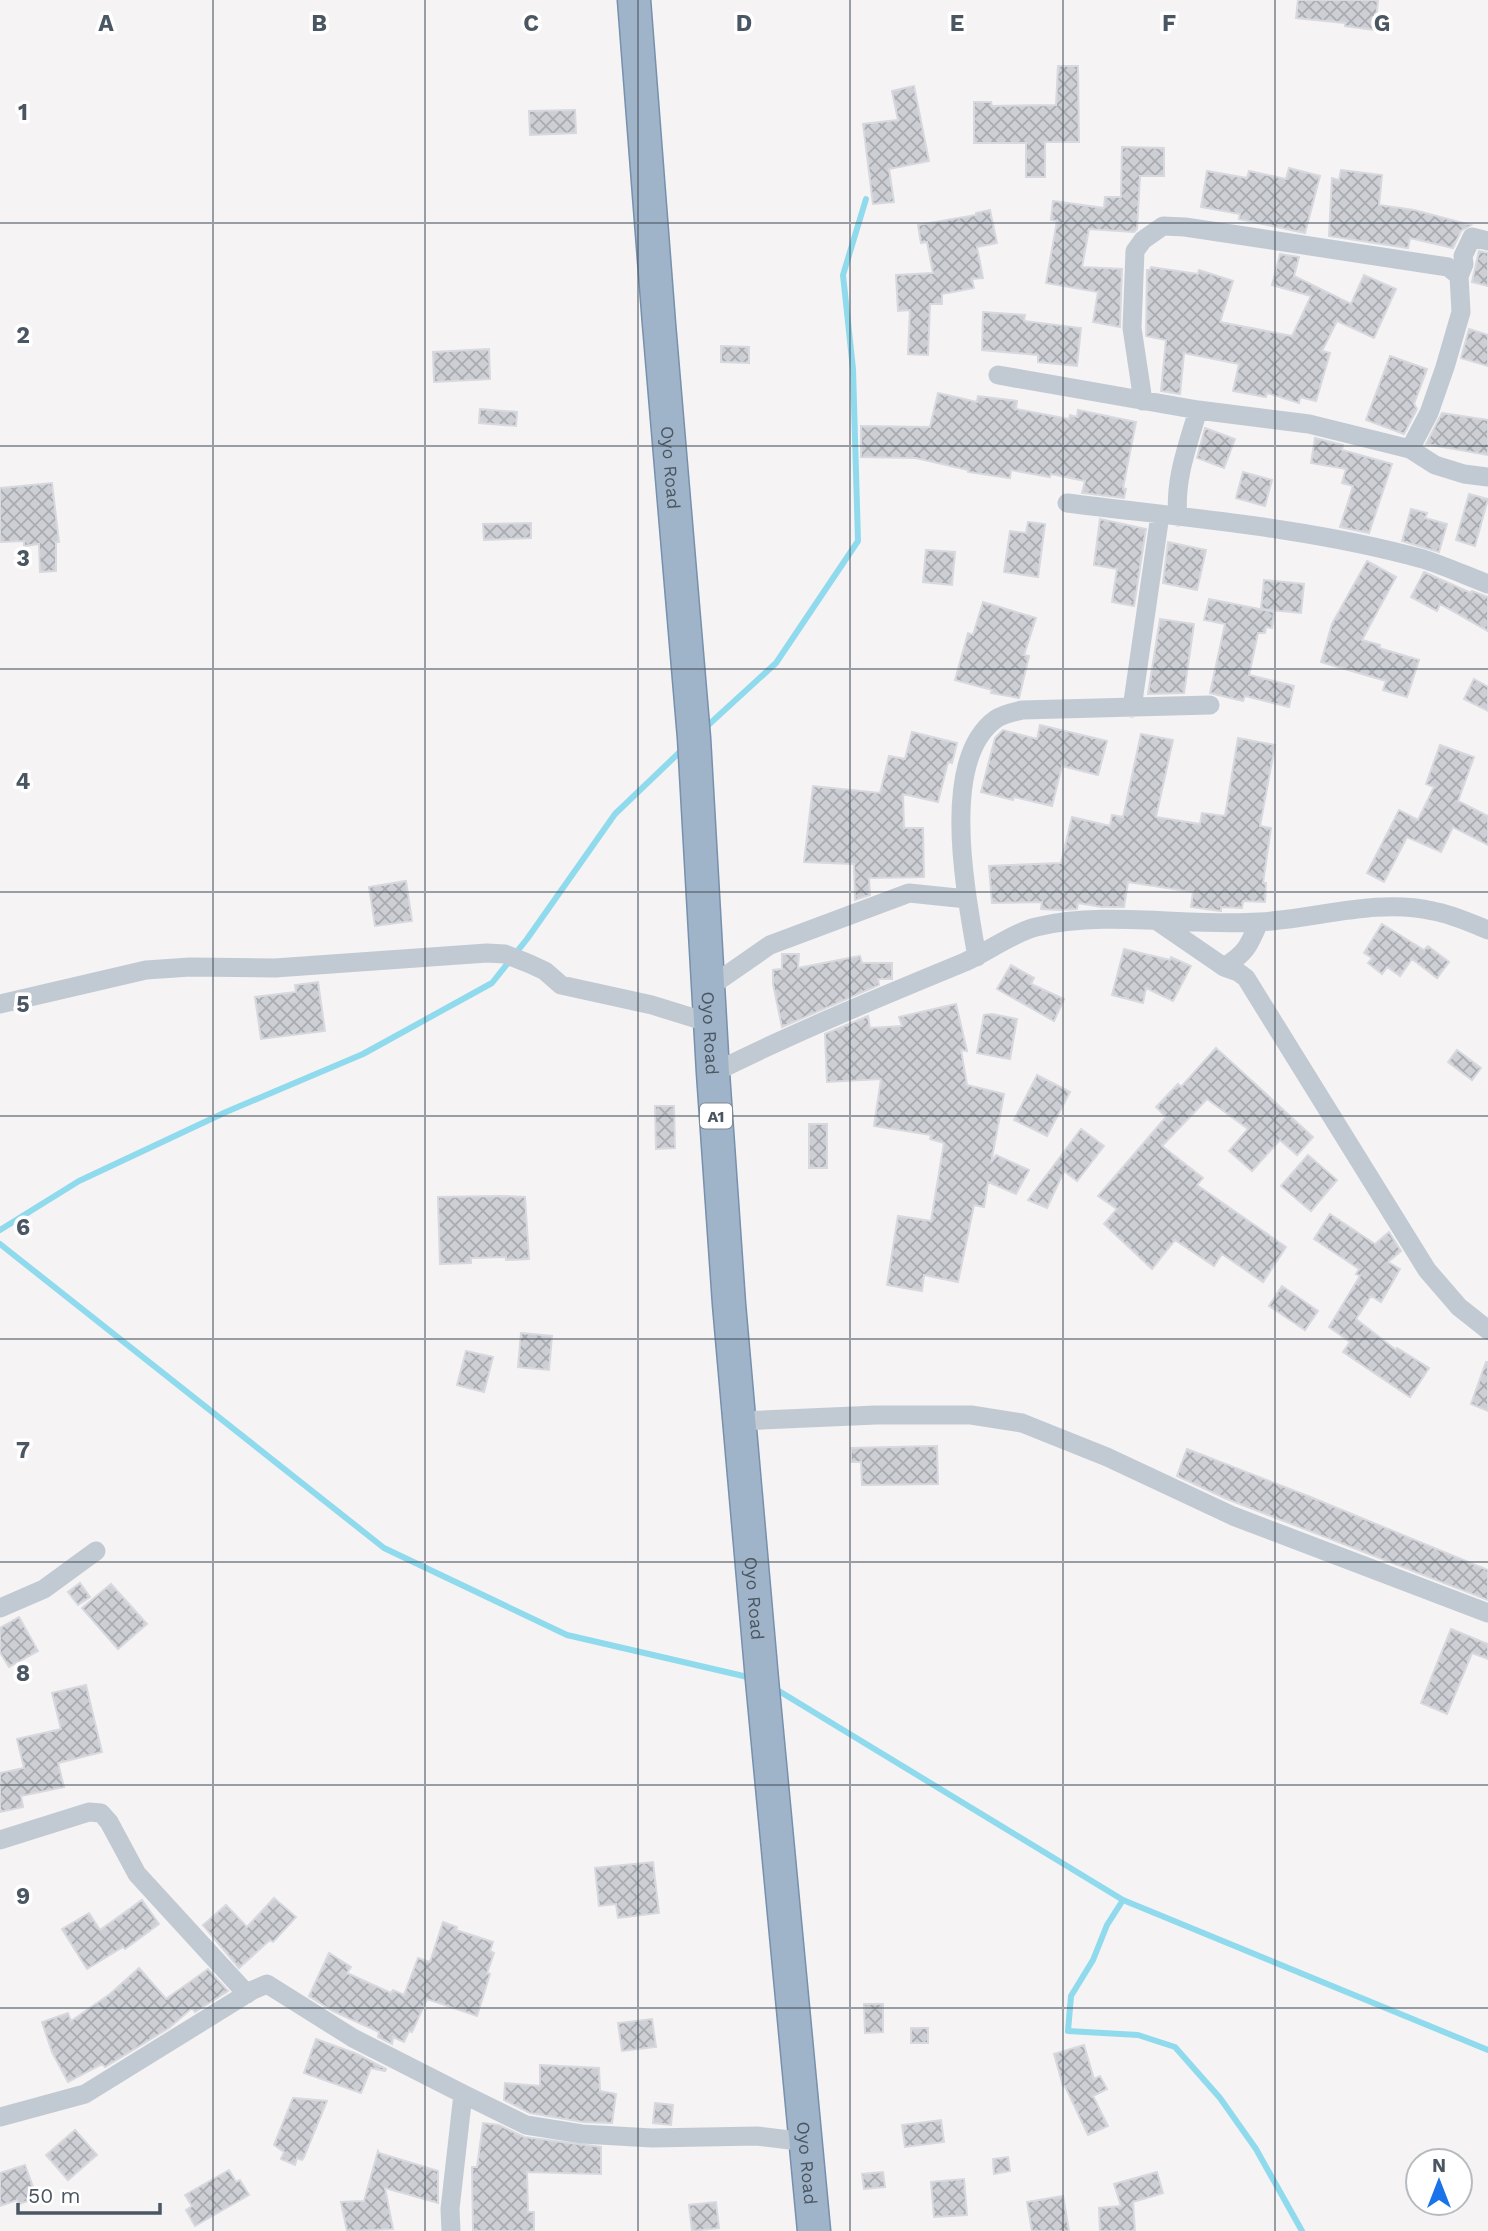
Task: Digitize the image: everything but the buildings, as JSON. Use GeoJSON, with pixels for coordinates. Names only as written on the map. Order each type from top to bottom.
{"type":"FeatureCollection","features":[{"type":"Feature","properties":{"kind":"highway","name":"Oyo Road"},"geometry":{"type":"LineString","coordinates":[[634,0],[694,738],[729,1304],[814,2231]]}},
{"type":"Feature","properties":{"kind":"street"},"geometry":{"type":"LineString","coordinates":[[1143,401],[1132,328],[1135,251],[1143,240],[1163,226],[1448,267],[1459,276]]}},
{"type":"Feature","properties":{"kind":"street"},"geometry":{"type":"LineString","coordinates":[[1410,449],[1429,413],[1461,312],[1459,276],[1464,264],[1463,256],[1472,237],[1488,241]]}},
{"type":"Feature","properties":{"kind":"street"},"geometry":{"type":"LineString","coordinates":[[998,375],[1198,410],[1309,424],[1410,449],[1435,465],[1464,474],[1488,477]]}},
{"type":"Feature","properties":{"kind":"street"},"geometry":{"type":"LineString","coordinates":[[1132,708],[1169,516],[1176,500],[1180,473],[1198,410]]}},
{"type":"Feature","properties":{"kind":"street"},"geometry":{"type":"LineString","coordinates":[[1067,503],[1273,528],[1425,560],[1488,584]]}},
{"type":"Feature","properties":{"kind":"street"},"geometry":{"type":"LineString","coordinates":[[977,957],[960,836],[962,800],[969,761],[978,737],[997,718],[1021,710],[1210,705]]}},
{"type":"Feature","properties":{"kind":"street"},"geometry":{"type":"LineString","coordinates":[[708,988],[770,945],[909,893],[967,899]]}},
{"type":"Feature","properties":{"kind":"street"},"geometry":{"type":"LineString","coordinates":[[713,1073],[784,1038],[977,957],[1034,927],[1089,921],[1259,922],[1359,909],[1405,907],[1434,911],[1488,929]]}},
{"type":"Feature","properties":{"kind":"street"},"geometry":{"type":"LineString","coordinates":[[1157,921],[1224,967],[1246,978],[1427,1270],[1459,1307],[1488,1330]]}},
{"type":"Feature","properties":{"kind":"street"},"geometry":{"type":"LineString","coordinates":[[1224,967],[1249,947],[1259,922]]}},
{"type":"Feature","properties":{"kind":"street"},"geometry":{"type":"LineString","coordinates":[[0,1004],[146,970],[190,967],[275,968],[487,953],[505,954],[530,964],[545,971],[561,985],[652,1005],[710,1023]]}},
{"type":"Feature","properties":{"kind":"street"},"geometry":{"type":"LineString","coordinates":[[740,1421],[876,1415],[971,1415],[1021,1423],[1107,1457],[1233,1516],[1488,1613]]}},
{"type":"Feature","properties":{"kind":"street"},"geometry":{"type":"LineString","coordinates":[[0,1608],[44,1589],[96,1552]]}},
{"type":"Feature","properties":{"kind":"street"},"geometry":{"type":"LineString","coordinates":[[0,1840],[89,1812],[101,1813],[109,1822],[137,1874],[247,1994]]}},
{"type":"Feature","properties":{"kind":"street"},"geometry":{"type":"LineString","coordinates":[[0,2117],[85,2094],[267,1984],[353,2038],[526,2125],[582,2134],[652,2138],[757,2136],[807,2142]]}},
{"type":"Feature","properties":{"kind":"street"},"geometry":{"type":"LineString","coordinates":[[451,2231],[450,2209],[463,2094]]}},
{"type":"Feature","properties":{"kind":"waterway"},"geometry":{"type":"LineString","coordinates":[[705,728],[776,663],[858,541],[853,369],[843,275],[866,199]]}},
{"type":"Feature","properties":{"kind":"waterway"},"geometry":{"type":"LineString","coordinates":[[0,1230],[79,1181],[226,1112],[363,1054],[492,983],[527,939],[615,814],[684,748]]}},
{"type":"Feature","properties":{"kind":"waterway"},"geometry":{"type":"LineString","coordinates":[[0,1244],[384,1548],[567,1635],[752,1678]]}},
{"type":"Feature","properties":{"kind":"waterway"},"geometry":{"type":"LineString","coordinates":[[774,1688],[1123,1900],[1488,2050]]}},
{"type":"Feature","properties":{"kind":"waterway"},"geometry":{"type":"LineString","coordinates":[[1123,1900],[1107,1925],[1093,1960],[1071,1996],[1068,2031],[1138,2035],[1175,2047],[1220,2098],[1256,2149],[1302,2231]]}}]}
